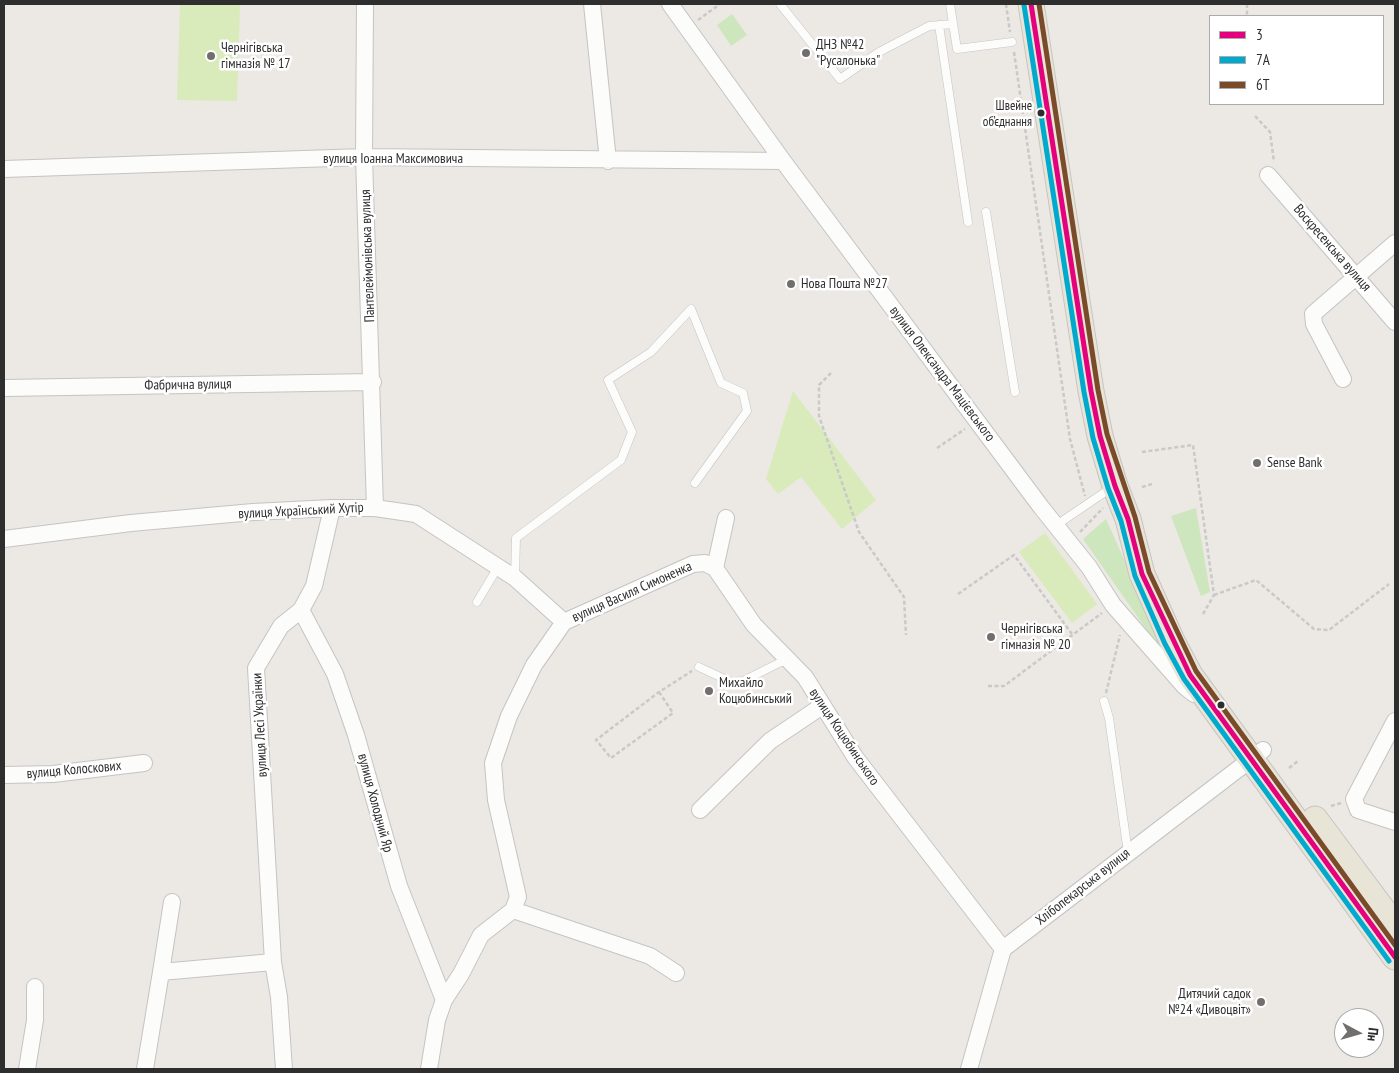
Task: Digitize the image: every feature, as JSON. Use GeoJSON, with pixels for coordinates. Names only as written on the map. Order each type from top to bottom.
{"type":"FeatureCollection","features":[{"type":"Feature","properties":{"kind":"main road"},"geometry":{"type":"LineString","coordinates":[[1031,4],[1091,391],[1111,494],[1128,519],[1173,611],[1213,683],[1257,755],[1395,957]]}},
{"type":"Feature","properties":{"kind":"main road"},"geometry":{"type":"LineString","coordinates":[[1128,519],[1142,574],[1156,608],[1190,675],[1211,706],[1257,755],[1395,926]]}},
{"type":"Feature","properties":{"kind":"street","name":"Пантелеймонівська вулиця"},"geometry":{"type":"LineString","coordinates":[[365,4],[364,157],[373,382],[375,508]]}},
{"type":"Feature","properties":{"kind":"street"},"geometry":{"type":"LineString","coordinates":[[592,4],[608,161]]}},
{"type":"Feature","properties":{"kind":"street","name":"вулиця Олександра Мацієвського"},"geometry":{"type":"LineString","coordinates":[[670,4],[782,161],[978,420],[1055,526],[1089,567],[1113,605],[1185,687],[1211,706]]}},
{"type":"Feature","properties":{"kind":"street","name":"вулиця Іоанна Максимовича"},"geometry":{"type":"LineString","coordinates":[[4,169],[364,157],[608,161],[782,161]]}},
{"type":"Feature","properties":{"kind":"street","name":"Воскресенська вулиця"},"geometry":{"type":"LineString","coordinates":[[1268,175],[1395,322]]}},
{"type":"Feature","properties":{"kind":"street"},"geometry":{"type":"LineString","coordinates":[[1343,379],[1314,324],[1313,314],[1395,243]]}},
{"type":"Feature","properties":{"kind":"street","name":"Фабрична вулиця"},"geometry":{"type":"LineString","coordinates":[[4,388],[373,382]]}},
{"type":"Feature","properties":{"kind":"street","name":"вулиця Український Хутір"},"geometry":{"type":"LineString","coordinates":[[4,538],[131,523],[332,508],[375,508],[416,514],[515,578],[564,622]]}},
{"type":"Feature","properties":{"kind":"street","name":"вулиця Лесі Українки"},"geometry":{"type":"LineString","coordinates":[[284,1069],[279,997],[273,962],[256,668],[281,626],[301,610],[314,586],[332,508]]}},
{"type":"Feature","properties":{"kind":"street"},"geometry":{"type":"LineString","coordinates":[[714,568],[726,518]]}},
{"type":"Feature","properties":{"kind":"street","name":"вулиця Василя Симоненка"},"geometry":{"type":"LineString","coordinates":[[513,910],[518,897],[496,800],[493,763],[509,716],[530,674],[564,622],[693,564],[705,563],[714,568]]}},
{"type":"Feature","properties":{"kind":"street","name":"вулиця Коцюбинського"},"geometry":{"type":"LineString","coordinates":[[714,568],[754,626],[805,677],[855,757],[1003,949]]}},
{"type":"Feature","properties":{"kind":"street","name":"вулиця Холодний Яр"},"geometry":{"type":"LineString","coordinates":[[301,610],[335,674],[356,735],[399,886],[444,1000]]}},
{"type":"Feature","properties":{"kind":"street"},"geometry":{"type":"LineString","coordinates":[[700,810],[770,741],[822,706]]}},
{"type":"Feature","properties":{"kind":"street"},"geometry":{"type":"LineString","coordinates":[[1395,721],[1354,799],[1358,810],[1395,822]]}},
{"type":"Feature","properties":{"kind":"street","name":"Хлібопекарська вулиця"},"geometry":{"type":"LineString","coordinates":[[1003,949],[1257,755]]}},
{"type":"Feature","properties":{"kind":"street","name":"вулиця Колоскових"},"geometry":{"type":"LineString","coordinates":[[4,775],[53,774],[144,764]]}},
{"type":"Feature","properties":{"kind":"street"},"geometry":{"type":"LineString","coordinates":[[145,1069],[172,902]]}},
{"type":"Feature","properties":{"kind":"street"},"geometry":{"type":"LineString","coordinates":[[430,1069],[437,1020],[444,1000],[461,974],[481,935],[513,910],[650,956],[676,973]]}},
{"type":"Feature","properties":{"kind":"street"},"geometry":{"type":"LineString","coordinates":[[969,1069],[1003,949]]}},
{"type":"Feature","properties":{"kind":"street"},"geometry":{"type":"LineString","coordinates":[[161,972],[273,962]]}},
{"type":"Feature","properties":{"kind":"street"},"geometry":{"type":"LineString","coordinates":[[27,1069],[35,1020],[35,987]]}},
{"type":"Feature","properties":{"kind":"lane"},"geometry":{"type":"LineString","coordinates":[[780,4],[840,80],[888,47],[929,26],[953,24]]}},
{"type":"Feature","properties":{"kind":"lane"},"geometry":{"type":"LineString","coordinates":[[950,4],[957,49],[1012,42]]}},
{"type":"Feature","properties":{"kind":"lane"},"geometry":{"type":"LineString","coordinates":[[939,25],[968,222]]}},
{"type":"Feature","properties":{"kind":"lane"},"geometry":{"type":"LineString","coordinates":[[986,212],[1015,392]]}},
{"type":"Feature","properties":{"kind":"lane"},"geometry":{"type":"LineString","coordinates":[[515,578],[516,538],[621,460],[632,432],[608,380],[651,352],[691,309],[721,383],[743,393],[747,411],[694,483]]}},
{"type":"Feature","properties":{"kind":"lane"},"geometry":{"type":"LineString","coordinates":[[1055,526],[1087,504],[1111,494]]}},
{"type":"Feature","properties":{"kind":"lane"},"geometry":{"type":"LineString","coordinates":[[477,602],[498,567]]}},
{"type":"Feature","properties":{"kind":"lane"},"geometry":{"type":"LineString","coordinates":[[699,667],[731,682],[743,681],[787,659]]}},
{"type":"Feature","properties":{"kind":"lane"},"geometry":{"type":"LineString","coordinates":[[1104,700],[1109,718],[1128,853]]}},
{"type":"Feature","properties":{"kind":"path"},"geometry":{"type":"LineString","coordinates":[[687,28],[720,4]]}},
{"type":"Feature","properties":{"kind":"path"},"geometry":{"type":"LineString","coordinates":[[1006,4],[1069,431],[1080,480],[1093,518]]}},
{"type":"Feature","properties":{"kind":"path"},"geometry":{"type":"LineString","coordinates":[[1255,116],[1270,132],[1274,160],[1268,175]]}},
{"type":"Feature","properties":{"kind":"path"},"geometry":{"type":"LineString","coordinates":[[831,373],[819,385],[819,416],[859,532],[904,597],[906,635]]}},
{"type":"Feature","properties":{"kind":"path"},"geometry":{"type":"LineString","coordinates":[[938,448],[978,420]]}},
{"type":"Feature","properties":{"kind":"path"},"geometry":{"type":"LineString","coordinates":[[1142,452],[1193,445],[1214,595]]}},
{"type":"Feature","properties":{"kind":"path"},"geometry":{"type":"LineString","coordinates":[[1142,487],[1152,484]]}},
{"type":"Feature","properties":{"kind":"path"},"geometry":{"type":"LineString","coordinates":[[1080,532],[1111,494]]}},
{"type":"Feature","properties":{"kind":"path"},"geometry":{"type":"LineString","coordinates":[[958,594],[1014,555],[1072,634]]}},
{"type":"Feature","properties":{"kind":"path"},"geometry":{"type":"LineString","coordinates":[[1202,614],[1214,595],[1256,580],[1314,629],[1328,630],[1390,584]]}},
{"type":"Feature","properties":{"kind":"path"},"geometry":{"type":"LineString","coordinates":[[988,686],[1004,686],[1113,605]]}},
{"type":"Feature","properties":{"kind":"path"},"geometry":{"type":"LineString","coordinates":[[1104,700],[1120,634]]}},
{"type":"Feature","properties":{"kind":"path"},"geometry":{"type":"LineString","coordinates":[[659,692],[673,713],[611,758],[596,740],[659,692],[699,667]]}},
{"type":"Feature","properties":{"kind":"path"},"geometry":{"type":"LineString","coordinates":[[1289,768],[1298,761]]}},
{"type":"Feature","properties":{"kind":"green space","name":"Чернігівська гімназія № 17"},"geometry":{"type":"Polygon","coordinates":[[[180,4],[240,4],[237,101],[177,100],[180,4]]]}},
{"type":"Feature","properties":{"kind":"green space"},"geometry":{"type":"Polygon","coordinates":[[[732,14],[747,35],[731,46],[717,25],[732,14]]]}},
{"type":"Feature","properties":{"kind":"green space"},"geometry":{"type":"Polygon","coordinates":[[[793,391],[876,500],[842,529],[801,477],[778,494],[766,479],[793,391]]]}},
{"type":"Feature","properties":{"kind":"green space"},"geometry":{"type":"Polygon","coordinates":[[[1196,508],[1210,592],[1201,596],[1171,516],[1196,508]]]}},
{"type":"Feature","properties":{"kind":"green space"},"geometry":{"type":"Polygon","coordinates":[[[1106,519],[1172,666],[1083,539],[1106,519]]]}},
{"type":"Feature","properties":{"kind":"green space"},"geometry":{"type":"Polygon","coordinates":[[[1045,533],[1097,604],[1072,623],[1019,552],[1045,533]]]}},
{"type":"Feature","properties":{"kind":"transit line","name":"3"},"geometry":{"type":"LineString","coordinates":[[1031,4],[1091,391],[1100,436],[1115,486],[1128,519],[1142,574],[1190,675],[1395,957]]}},
{"type":"Feature","properties":{"kind":"transit line","name":"6Т"},"geometry":{"type":"LineString","coordinates":[[1039,4],[1098,390],[1107,434],[1135,517],[1149,572],[1196,671],[1395,945]]}},
{"type":"Feature","properties":{"kind":"transit line","name":"7А"},"geometry":{"type":"LineString","coordinates":[[1024,5],[1084,392],[1093,438],[1108,488],[1121,521],[1135,576],[1165,644],[1184,679],[1389,961]]}},
{"type":"Feature","properties":{"kind":"place","name":"ДНЗ №42 \"Русалонька\""},"geometry":{"type":"Point","coordinates":[806,53]}},
{"type":"Feature","properties":{"kind":"place","name":"Чернігівська гімназія № 17"},"geometry":{"type":"Point","coordinates":[211,56]}},
{"type":"Feature","properties":{"kind":"place","name":"Швейне об’єднання"},"geometry":{"type":"Point","coordinates":[1041,113]}},
{"type":"Feature","properties":{"kind":"place","name":"Нова Пошта №27"},"geometry":{"type":"Point","coordinates":[791,284]}},
{"type":"Feature","properties":{"kind":"place","name":"Sense Bank"},"geometry":{"type":"Point","coordinates":[1257,463]}},
{"type":"Feature","properties":{"kind":"place","name":"Чернігівська гімназія № 20"},"geometry":{"type":"Point","coordinates":[991,637]}},
{"type":"Feature","properties":{"kind":"place","name":"Михайло Коцюбинський"},"geometry":{"type":"Point","coordinates":[709,691]}},
{"type":"Feature","properties":{"kind":"place","name":"Дитячий садок №24 «Дивоцвіт»"},"geometry":{"type":"Point","coordinates":[1261,1002]}}]}
